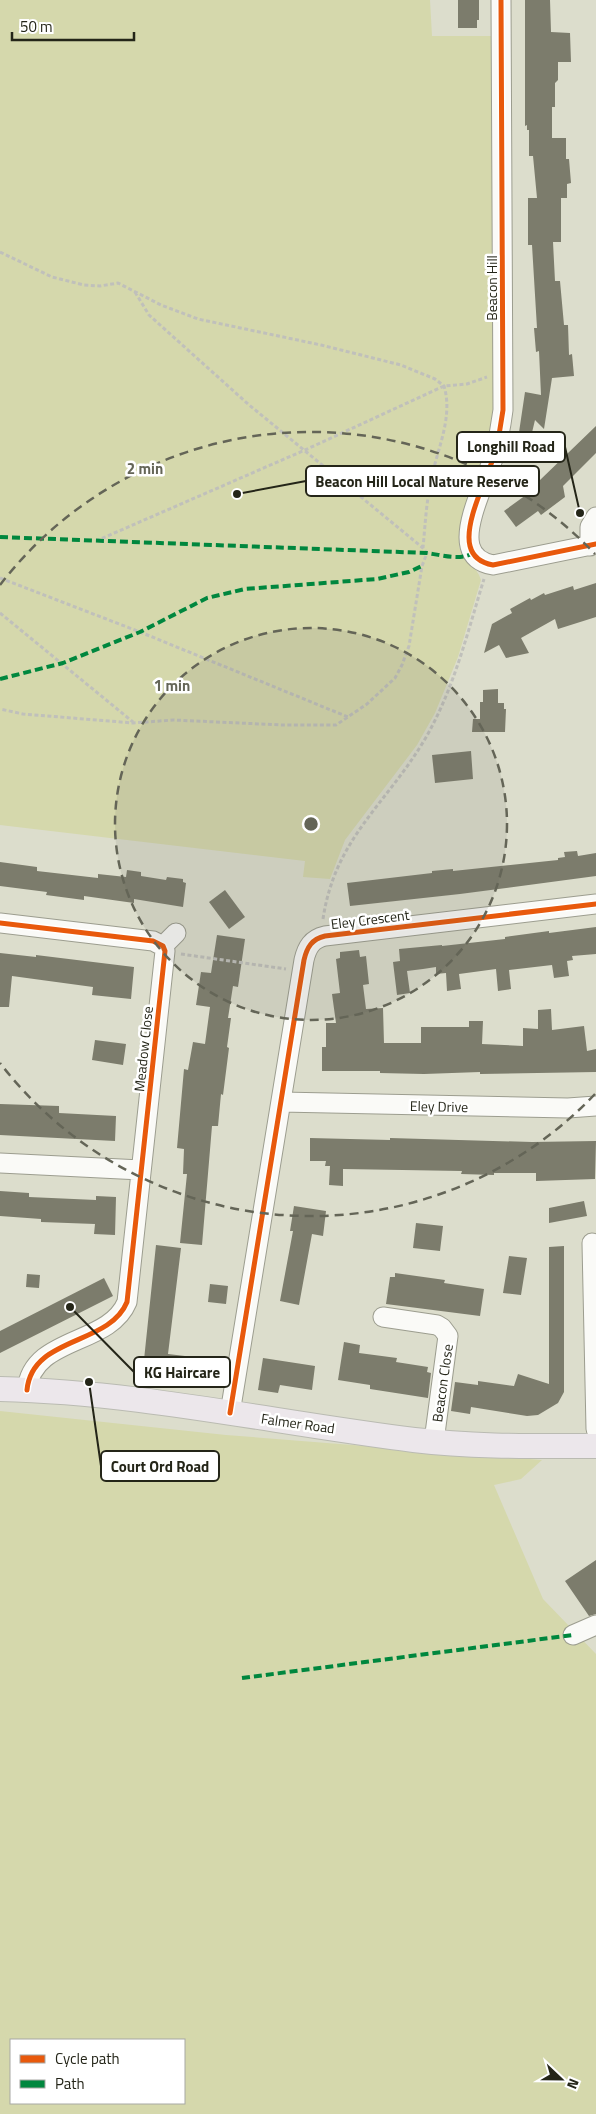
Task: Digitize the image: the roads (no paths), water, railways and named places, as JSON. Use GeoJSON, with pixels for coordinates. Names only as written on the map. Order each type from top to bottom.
{"type":"FeatureCollection","features":[{"type":"Feature","properties":{"kind":"main road","name":"Falmer Road"},"geometry":{"type":"LineString","coordinates":[[0,1390],[27,1390],[116,1397],[434,1441],[512,1447],[596,1446]]}},
{"type":"Feature","properties":{"kind":"street","name":"Beacon Hill"},"geometry":{"type":"LineString","coordinates":[[501,0],[503,410],[500,432],[470,532],[470,545],[473,553],[487,564],[497,565],[593,545]]}},
{"type":"Feature","properties":{"kind":"street"},"geometry":{"type":"LineString","coordinates":[[593,545],[590,527],[596,517]]}},
{"type":"Feature","properties":{"kind":"street","name":"Eley Crescent"},"geometry":{"type":"LineString","coordinates":[[230,1413],[302,971],[308,947],[315,940],[325,936],[596,904]]}},
{"type":"Feature","properties":{"kind":"street","name":"Meadow Close"},"geometry":{"type":"LineString","coordinates":[[0,923],[168,943],[127,1302],[119,1317],[99,1330],[50,1354],[38,1364],[30,1376],[27,1390]]}},
{"type":"Feature","properties":{"kind":"street","name":"Eley Drive"},"geometry":{"type":"LineString","coordinates":[[282,1102],[568,1108],[596,1106]]}},
{"type":"Feature","properties":{"kind":"street"},"geometry":{"type":"LineString","coordinates":[[0,1163],[141,1170]]}},
{"type":"Feature","properties":{"kind":"street"},"geometry":{"type":"LineString","coordinates":[[592,1243],[596,1430]]}},
{"type":"Feature","properties":{"kind":"street","name":"Beacon Close"},"geometry":{"type":"LineString","coordinates":[[383,1317],[437,1325],[448,1336],[434,1441]]}},
{"type":"Feature","properties":{"kind":"street"},"geometry":{"type":"LineString","coordinates":[[573,1635],[596,1625]]}},
{"type":"Feature","properties":{"kind":"place","name":"Beacon Hill Local Nature Reserve"},"geometry":{"type":"Point","coordinates":[237,494]}},
{"type":"Feature","properties":{"kind":"place","name":"Longhill Road"},"geometry":{"type":"Point","coordinates":[580,513]}},
{"type":"Feature","properties":{"kind":"place","name":"KG Haircare"},"geometry":{"type":"Point","coordinates":[70,1307]}},
{"type":"Feature","properties":{"kind":"place","name":"Court Ord Road"},"geometry":{"type":"Point","coordinates":[89,1382]}}]}
